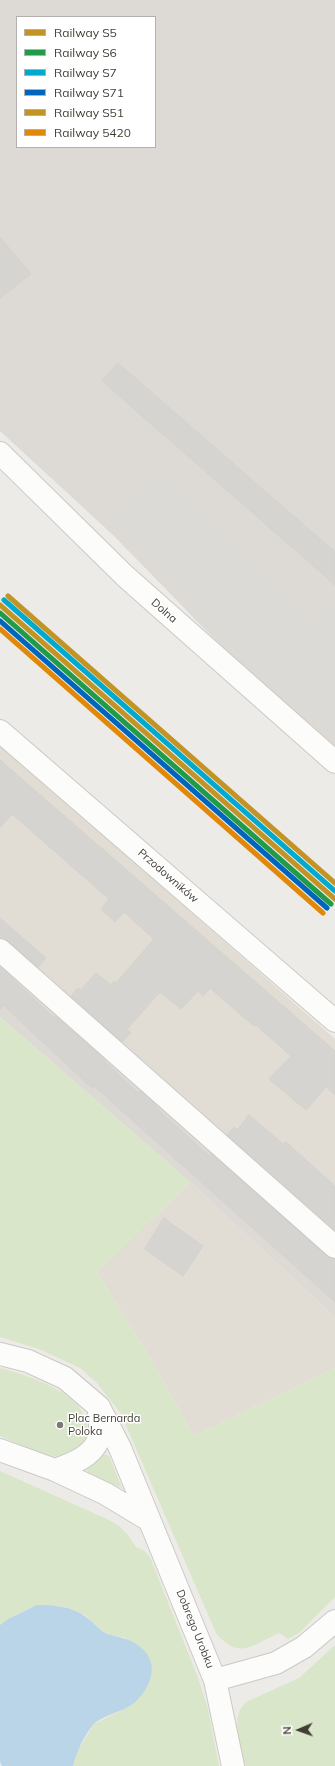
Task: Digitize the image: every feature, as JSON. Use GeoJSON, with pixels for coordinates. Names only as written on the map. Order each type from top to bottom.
{"type":"FeatureCollection","features":[{"type":"Feature","properties":{"kind":"street","name":"Dolna"},"geometry":{"type":"LineString","coordinates":[[0,453],[125,576],[335,762]]}},
{"type":"Feature","properties":{"kind":"street","name":"Przodowników"},"geometry":{"type":"LineString","coordinates":[[0,731],[335,1021]]}},
{"type":"Feature","properties":{"kind":"street"},"geometry":{"type":"LineString","coordinates":[[0,950],[335,1247]]}},
{"type":"Feature","properties":{"kind":"street","name":"Dobrego Urobku"},"geometry":{"type":"LineString","coordinates":[[0,1354],[28,1361],[65,1378],[99,1407],[120,1448],[215,1680],[276,1663],[304,1647],[335,1621]]}},
{"type":"Feature","properties":{"kind":"street"},"geometry":{"type":"LineString","coordinates":[[55,1470],[73,1464],[92,1452],[100,1436],[99,1407]]}},
{"type":"Feature","properties":{"kind":"street"},"geometry":{"type":"LineString","coordinates":[[0,1450],[55,1470],[106,1494],[149,1520]]}},
{"type":"Feature","properties":{"kind":"street"},"geometry":{"type":"LineString","coordinates":[[215,1680],[233,1766]]}},
{"type":"Feature","properties":{"kind":"shaded area"},"geometry":{"type":"Polygon","coordinates":[[[0,0],[335,0],[335,749],[228,653],[113,535],[0,431],[0,0]]]}},
{"type":"Feature","properties":{"kind":"shaded area"},"geometry":{"type":"Polygon","coordinates":[[[161,475],[255,572],[315,621],[335,595],[335,737],[217,631],[113,523],[161,475]]]}},
{"type":"Feature","properties":{"kind":"shaded area"},"geometry":{"type":"Polygon","coordinates":[[[0,744],[335,1039],[335,1258],[230,1160],[0,961],[0,744]]]}},
{"type":"Feature","properties":{"kind":"shaded area"},"geometry":{"type":"Polygon","coordinates":[[[0,965],[335,1261],[335,1317],[190,1182],[0,1017],[0,965]]]}},
{"type":"Feature","properties":{"kind":"shaded area"},"geometry":{"type":"Polygon","coordinates":[[[190,1182],[335,1317],[335,1368],[194,1436],[151,1359],[97,1272],[190,1182]]]}},
{"type":"Feature","properties":{"kind":"green space"},"geometry":{"type":"Polygon","coordinates":[[[0,1017],[190,1182],[97,1272],[151,1359],[194,1436],[335,1368],[335,1597],[299,1633],[288,1639],[279,1633],[246,1648],[239,1648],[224,1642],[216,1633],[121,1414],[96,1382],[80,1368],[39,1349],[0,1337],[0,1017]]]}},
{"type":"Feature","properties":{"kind":"green space"},"geometry":{"type":"Polygon","coordinates":[[[0,1368],[28,1376],[58,1390],[72,1400],[81,1410],[87,1423],[86,1438],[79,1450],[67,1457],[52,1456],[33,1450],[0,1436],[0,1368]]]}},
{"type":"Feature","properties":{"kind":"green space"},"geometry":{"type":"Polygon","coordinates":[[[104,1454],[109,1456],[122,1488],[83,1474],[104,1454]]]}},
{"type":"Feature","properties":{"kind":"green space"},"geometry":{"type":"Polygon","coordinates":[[[0,1471],[118,1525],[128,1535],[136,1547],[145,1551],[150,1557],[197,1675],[208,1709],[219,1766],[73,1766],[78,1750],[94,1724],[132,1705],[126,1638],[107,1633],[100,1629],[86,1616],[75,1610],[64,1607],[42,1606],[31,1609],[10,1618],[0,1625],[0,1471]]]}},
{"type":"Feature","properties":{"kind":"green space"},"geometry":{"type":"Polygon","coordinates":[[[335,1645],[335,1766],[244,1766],[237,1724],[241,1708],[246,1702],[299,1678],[335,1645]]]}},
{"type":"Feature","properties":{"kind":"water"},"geometry":{"type":"Polygon","coordinates":[[[37,1605],[50,1605],[69,1608],[81,1613],[105,1633],[126,1639],[136,1644],[149,1658],[151,1666],[149,1682],[140,1697],[128,1707],[101,1719],[93,1725],[86,1734],[76,1755],[73,1766],[2,1766],[0,1762],[0,1625],[8,1619],[37,1605]]]}},
{"type":"Feature","properties":{"kind":"building"},"geometry":{"type":"Polygon","coordinates":[[[0,237],[31,274],[0,298],[0,237]]]}},
{"type":"Feature","properties":{"kind":"building"},"geometry":{"type":"Polygon","coordinates":[[[118,363],[335,552],[335,585],[102,381],[118,363]]]}},
{"type":"Feature","properties":{"kind":"building"},"geometry":{"type":"Polygon","coordinates":[[[0,760],[335,1051],[335,1095],[326,1087],[306,1110],[269,1079],[291,1056],[256,1025],[254,1026],[210,988],[203,996],[198,991],[181,1009],[160,992],[127,1029],[131,1033],[122,1042],[71,996],[78,988],[81,990],[96,973],[111,985],[114,981],[116,983],[154,939],[124,912],[115,922],[101,909],[109,899],[12,814],[0,828],[0,760]]]}},
{"type":"Feature","properties":{"kind":"building"},"geometry":{"type":"Polygon","coordinates":[[[0,918],[46,958],[38,967],[8,941],[0,938],[0,918]]]}},
{"type":"Feature","properties":{"kind":"building"},"geometry":{"type":"Polygon","coordinates":[[[0,967],[54,1018],[55,1016],[105,1060],[104,1061],[138,1093],[140,1091],[152,1101],[162,1114],[209,1156],[211,1154],[327,1256],[335,1259],[335,1302],[94,1086],[92,1088],[3,1005],[0,1009],[0,967]]]}},
{"type":"Feature","properties":{"kind":"building"},"geometry":{"type":"Polygon","coordinates":[[[249,1115],[283,1144],[286,1142],[335,1186],[335,1230],[227,1135],[234,1127],[237,1130],[249,1115]]]}},
{"type":"Feature","properties":{"kind":"building"},"geometry":{"type":"Polygon","coordinates":[[[164,1218],[203,1246],[183,1276],[145,1249],[164,1218]]]}},
{"type":"Feature","properties":{"kind":"rail line","name":"S51"},"geometry":{"type":"LineString","coordinates":[[8,596],[335,883]]}},
{"type":"Feature","properties":{"kind":"rail line","name":"S7"},"geometry":{"type":"LineString","coordinates":[[4,600],[335,891]]}},
{"type":"Feature","properties":{"kind":"rail line","name":"S5"},"geometry":{"type":"LineString","coordinates":[[0,605],[335,899]]}},
{"type":"Feature","properties":{"kind":"rail line","name":"S6"},"geometry":{"type":"LineString","coordinates":[[0,613],[331,904]]}},
{"type":"Feature","properties":{"kind":"rail line","name":"S71"},"geometry":{"type":"LineString","coordinates":[[0,621],[327,908]]}},
{"type":"Feature","properties":{"kind":"rail line","name":"5420"},"geometry":{"type":"LineString","coordinates":[[0,629],[323,913]]}},
{"type":"Feature","properties":{"kind":"place","name":"Plac Bernarda Poloka"},"geometry":{"type":"Point","coordinates":[60,1425]}}]}
